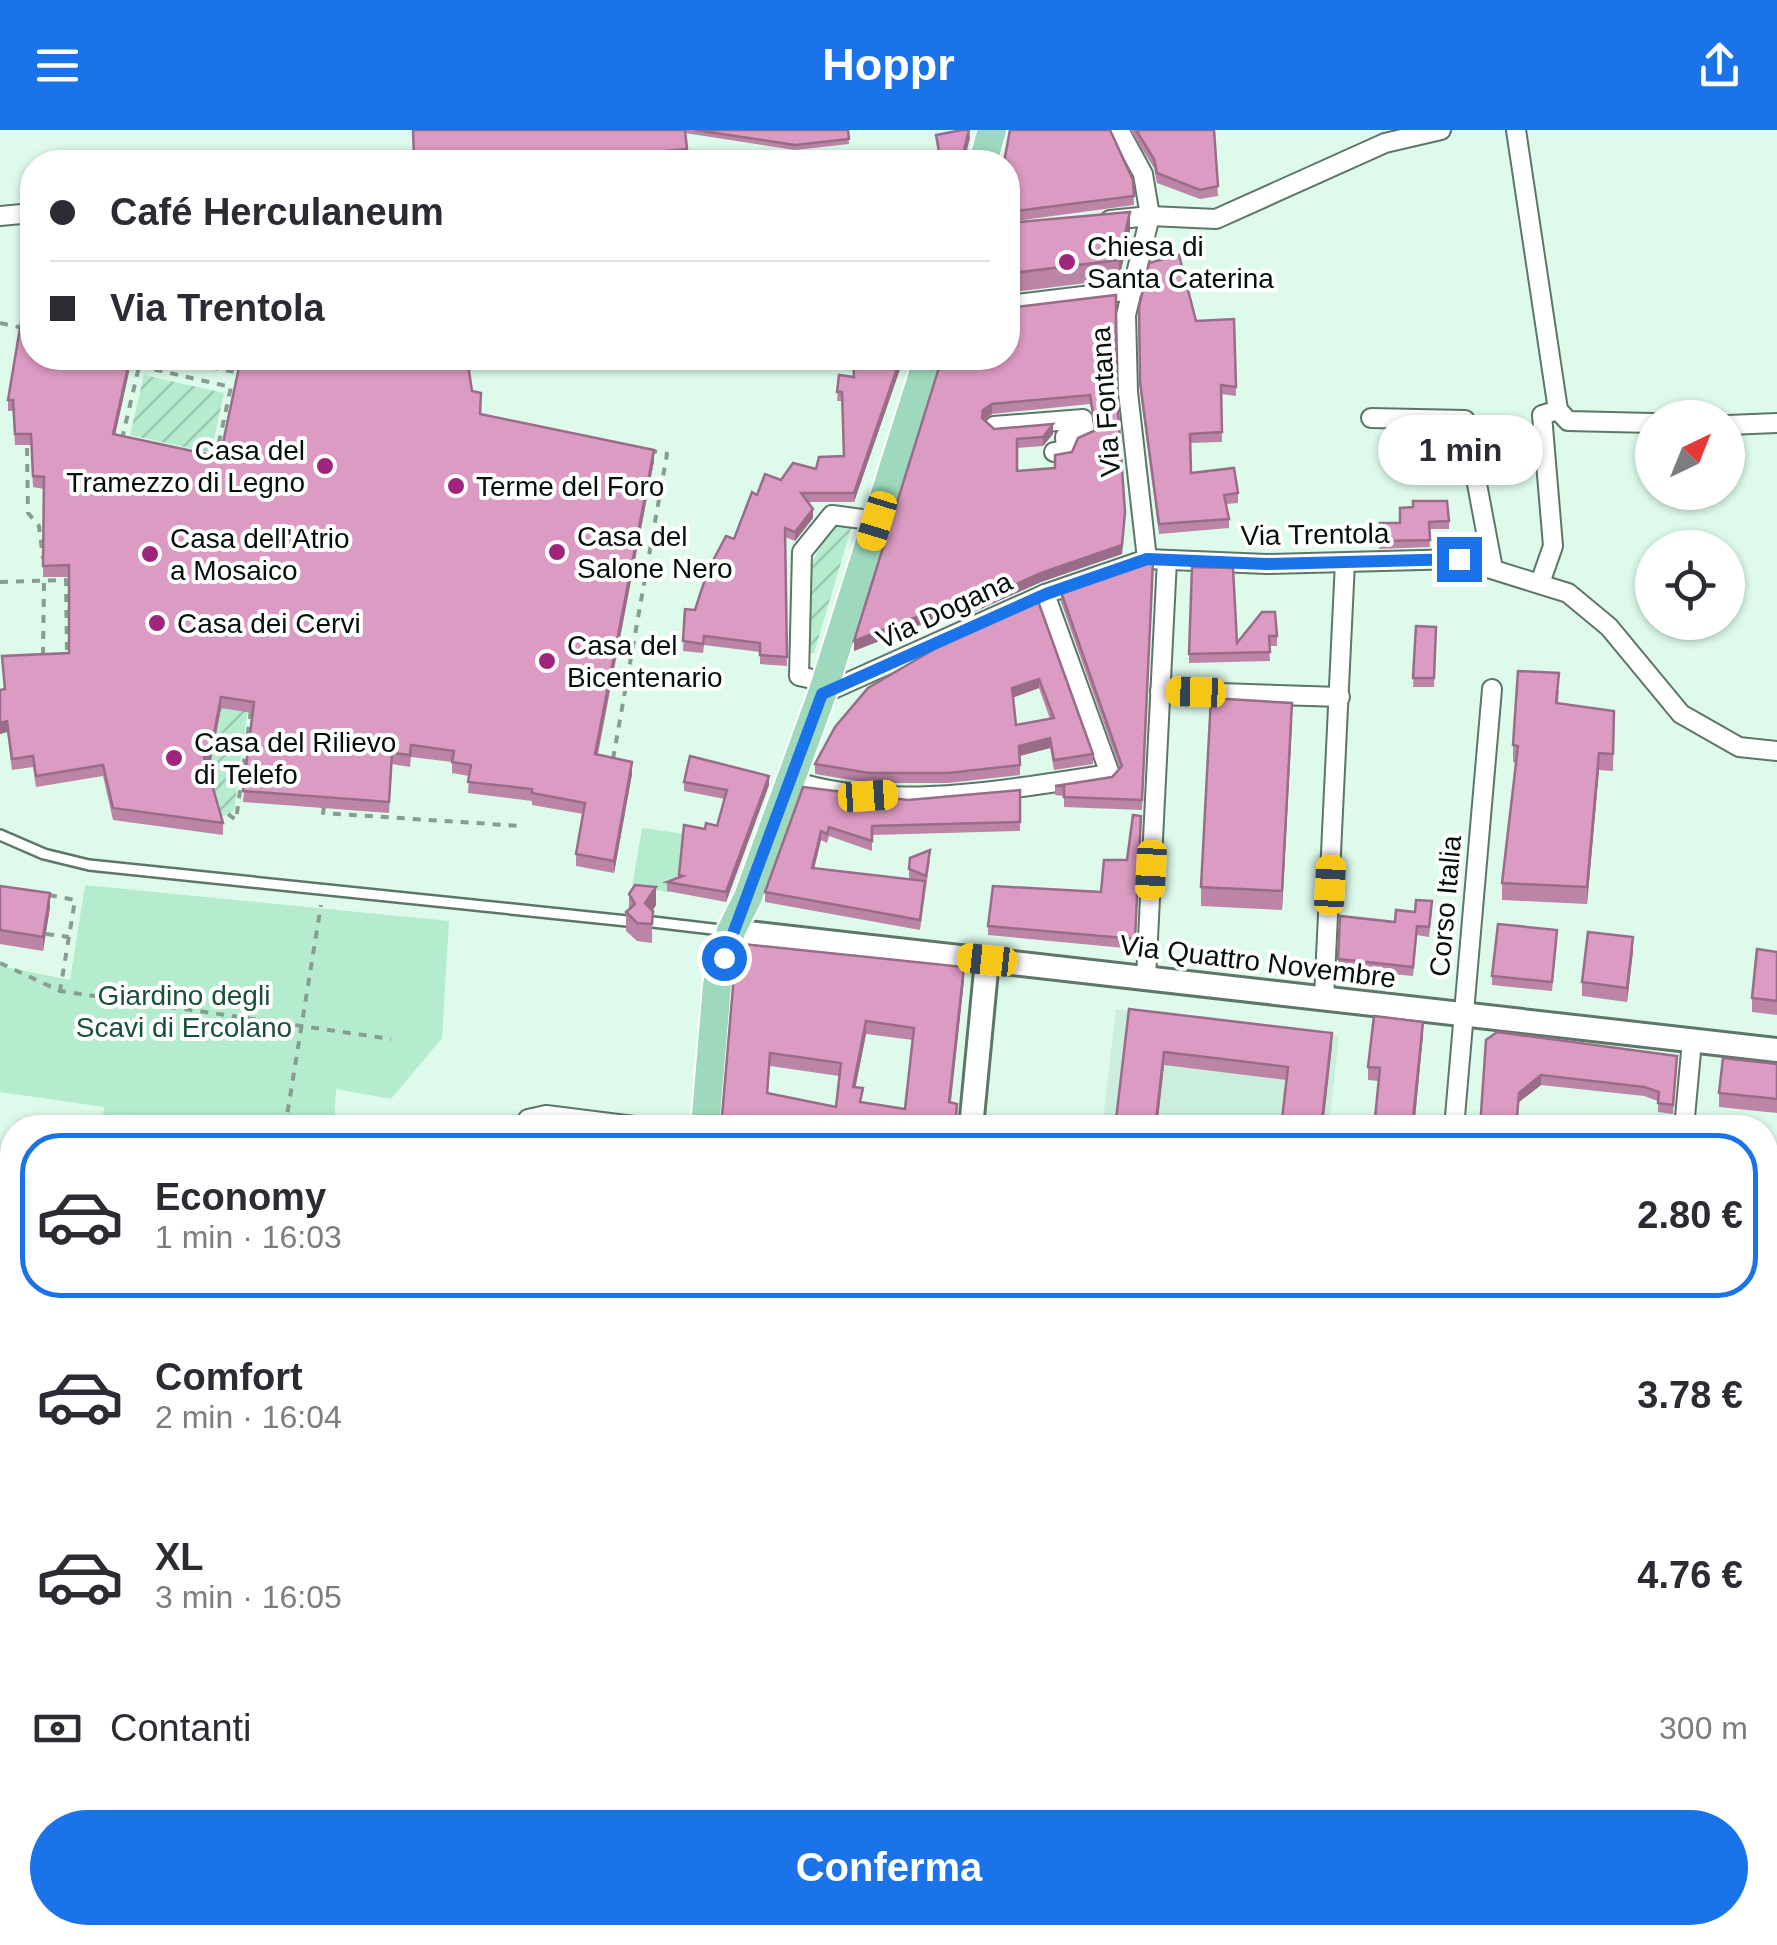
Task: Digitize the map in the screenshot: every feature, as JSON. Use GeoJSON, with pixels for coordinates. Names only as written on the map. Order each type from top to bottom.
{"type":"FeatureCollection","features":[{"type":"Feature","properties":{"kind":"main road"},"geometry":{"type":"LineString","coordinates":[[706,1115],[717,984],[732,931],[748,898],[824,688],[924,370]]}},
{"type":"Feature","properties":{"kind":"street","name":"Via Fontana"},"geometry":{"type":"LineString","coordinates":[[1119,130],[1142,174],[1150,216],[1126,315],[1125,421],[1147,559]]}},
{"type":"Feature","properties":{"kind":"street"},"geometry":{"type":"LineString","coordinates":[[1091,222],[1150,216],[1216,219],[1385,143],[1441,130]]}},
{"type":"Feature","properties":{"kind":"street"},"geometry":{"type":"LineString","coordinates":[[1516,130],[1558,410],[1568,421],[1635,423]]}},
{"type":"Feature","properties":{"kind":"street"},"geometry":{"type":"LineString","coordinates":[[1020,304],[1132,290]]}},
{"type":"Feature","properties":{"kind":"street"},"geometry":{"type":"LineString","coordinates":[[1540,583],[1553,546],[1542,414],[1558,410]]}},
{"type":"Feature","properties":{"kind":"street"},"geometry":{"type":"LineString","coordinates":[[1371,418],[1465,420],[1493,568]]}},
{"type":"Feature","properties":{"kind":"street"},"geometry":{"type":"LineString","coordinates":[[994,426],[1082,420],[1087,424],[1084,434],[1065,438],[1066,451],[1054,452]]}},
{"type":"Feature","properties":{"kind":"street"},"geometry":{"type":"LineString","coordinates":[[1745,424],[1777,423]]}},
{"type":"Feature","properties":{"kind":"street"},"geometry":{"type":"LineString","coordinates":[[824,688],[800,676],[802,552],[832,515],[877,521]]}},
{"type":"Feature","properties":{"kind":"street","name":"Via Trentola"},"geometry":{"type":"LineString","coordinates":[[1147,559],[1459,559],[1493,568],[1568,593],[1609,627],[1681,714],[1739,747],[1777,751]]}},
{"type":"Feature","properties":{"kind":"street","name":"Via Dogana"},"geometry":{"type":"LineString","coordinates":[[824,688],[1046,594],[1147,559]]}},
{"type":"Feature","properties":{"kind":"street"},"geometry":{"type":"LineString","coordinates":[[1146,978],[1167,560]]}},
{"type":"Feature","properties":{"kind":"street"},"geometry":{"type":"LineString","coordinates":[[1324,998],[1345,562]]}},
{"type":"Feature","properties":{"kind":"street"},"geometry":{"type":"LineString","coordinates":[[790,780],[832,794],[868,796],[1012,788],[1110,774],[1046,594]]}},
{"type":"Feature","properties":{"kind":"street","name":"Corso Italia"},"geometry":{"type":"LineString","coordinates":[[1455,1115],[1492,689]]}},
{"type":"Feature","properties":{"kind":"street"},"geometry":{"type":"LineString","coordinates":[[1160,692],[1340,697]]}},
{"type":"Feature","properties":{"kind":"street","name":"Via Quattro Novembre"},"geometry":{"type":"LineString","coordinates":[[732,931],[1777,1050]]}},
{"type":"Feature","properties":{"kind":"street"},"geometry":{"type":"LineString","coordinates":[[972,1115],[987,960]]}},
{"type":"Feature","properties":{"kind":"street"},"geometry":{"type":"LineString","coordinates":[[1685,1115],[1692,1041]]}},
{"type":"Feature","properties":{"kind":"lane"},"geometry":{"type":"LineString","coordinates":[[0,835],[44,854],[89,865],[627,921]]}},
{"type":"Feature","properties":{"kind":"lane"},"geometry":{"type":"LineString","coordinates":[[653,922],[732,931]]}},
{"type":"Feature","properties":{"kind":"path"},"geometry":{"type":"LineString","coordinates":[[132,443],[122,441],[138,370]]}},
{"type":"Feature","properties":{"kind":"path"},"geometry":{"type":"LineString","coordinates":[[157,370],[231,387],[215,462]]}},
{"type":"Feature","properties":{"kind":"path"},"geometry":{"type":"LineString","coordinates":[[224,370],[254,376]]}},
{"type":"Feature","properties":{"kind":"path"},"geometry":{"type":"LineString","coordinates":[[27,448],[28,513],[39,526],[43,558]]}},
{"type":"Feature","properties":{"kind":"path"},"geometry":{"type":"LineString","coordinates":[[613,760],[667,454],[640,449]]}},
{"type":"Feature","properties":{"kind":"path"},"geometry":{"type":"LineString","coordinates":[[43,666],[44,580]]}},
{"type":"Feature","properties":{"kind":"path"},"geometry":{"type":"LineString","coordinates":[[0,582],[66,580],[67,657],[75,658]]}},
{"type":"Feature","properties":{"kind":"path"},"geometry":{"type":"LineString","coordinates":[[228,814],[236,820],[251,708]]}},
{"type":"Feature","properties":{"kind":"path"},"geometry":{"type":"LineString","coordinates":[[324,800],[323,814],[521,826]]}},
{"type":"Feature","properties":{"kind":"path"},"geometry":{"type":"LineString","coordinates":[[288,1115],[323,891]]}},
{"type":"Feature","properties":{"kind":"path"},"geometry":{"type":"LineString","coordinates":[[38,893],[76,900],[60,991]]}},
{"type":"Feature","properties":{"kind":"path"},"geometry":{"type":"LineString","coordinates":[[46,934],[69,937]]}},
{"type":"Feature","properties":{"kind":"path"},"geometry":{"type":"LineString","coordinates":[[0,963],[60,991],[391,1039]]}},
{"type":"Feature","properties":{"kind":"shaded area"},"geometry":{"type":"Polygon","coordinates":[[[1116,1009],[1339,1036],[1330,1115],[1104,1115],[1116,1009]]]}},
{"type":"Feature","properties":{"kind":"green space"},"geometry":{"type":"Polygon","coordinates":[[[144,375],[224,393],[211,453],[130,435],[144,375]]]}},
{"type":"Feature","properties":{"kind":"green space"},"geometry":{"type":"Polygon","coordinates":[[[836,517],[853,522],[814,653],[800,653],[806,574],[836,517]]]}},
{"type":"Feature","properties":{"kind":"green space"},"geometry":{"type":"Polygon","coordinates":[[[249,699],[234,811],[219,818],[204,768],[210,766],[221,708],[249,699]]]}},
{"type":"Feature","properties":{"kind":"green space"},"geometry":{"type":"Polygon","coordinates":[[[642,828],[684,834],[680,879],[673,878],[669,892],[632,887],[642,828]]]}},
{"type":"Feature","properties":{"kind":"green space","name":"Giardino degli Scavi di Ercolano"},"geometry":{"type":"Polygon","coordinates":[[[85,885],[449,921],[442,1038],[391,1099],[336,1089],[335,1115],[103,1115],[104,1107],[0,1092],[0,966],[70,980],[85,885]]]}},
{"type":"Feature","properties":{"kind":"building"},"geometry":{"type":"Polygon","coordinates":[[[413,130],[685,130],[687,149],[676,150],[414,150],[413,130]]]}},
{"type":"Feature","properties":{"kind":"building"},"geometry":{"type":"Polygon","coordinates":[[[695,130],[848,130],[849,139],[795,145],[695,130]]]}},
{"type":"Feature","properties":{"kind":"building"},"geometry":{"type":"Polygon","coordinates":[[[969,130],[964,150],[939,150],[936,135],[969,130]]]}},
{"type":"Feature","properties":{"kind":"building"},"geometry":{"type":"Polygon","coordinates":[[[1010,130],[1110,130],[1133,180],[1134,196],[1020,210],[1020,150],[1006,150],[1010,130]]]}},
{"type":"Feature","properties":{"kind":"building"},"geometry":{"type":"Polygon","coordinates":[[[1136,130],[1214,130],[1218,186],[1200,190],[1157,173],[1154,159],[1136,130]]]}},
{"type":"Feature","properties":{"kind":"building"},"geometry":{"type":"Polygon","coordinates":[[[1130,212],[1119,260],[1020,272],[1020,222],[1130,212]]]}},
{"type":"Feature","properties":{"kind":"building"},"geometry":{"type":"Polygon","coordinates":[[[1179,255],[1196,321],[1234,319],[1236,387],[1221,385],[1222,432],[1190,434],[1191,473],[1234,468],[1238,493],[1224,495],[1229,519],[1159,524],[1140,382],[1139,307],[1149,263],[1179,255]]]}},
{"type":"Feature","properties":{"kind":"building"},"geometry":{"type":"Polygon","coordinates":[[[1116,295],[1116,383],[1125,512],[1122,545],[1041,573],[958,610],[955,602],[854,641],[938,370],[1020,370],[1020,307],[1116,295]],[[1090,395],[992,404],[983,410],[982,418],[994,429],[1053,424],[1043,437],[1017,439],[1017,471],[1055,468],[1055,455],[1072,452],[1078,438],[1096,430],[1090,395]]]}},
{"type":"Feature","properties":{"kind":"building"},"geometry":{"type":"Polygon","coordinates":[[[20,328],[20,370],[127,370],[113,434],[220,457],[238,370],[469,370],[472,391],[481,393],[480,414],[654,450],[595,754],[632,762],[614,861],[576,854],[585,803],[532,793],[532,789],[468,782],[471,765],[452,762],[454,751],[411,745],[410,755],[392,753],[389,802],[243,791],[254,702],[221,697],[210,755],[204,757],[223,823],[113,808],[103,765],[36,776],[33,756],[12,759],[7,721],[0,723],[0,690],[5,689],[2,656],[69,653],[69,565],[43,566],[44,477],[33,476],[31,434],[15,434],[13,400],[8,400],[20,328]]]}},
{"type":"Feature","properties":{"kind":"building"},"geometry":{"type":"Polygon","coordinates":[[[854,370],[897,370],[854,493],[801,493],[813,509],[795,532],[785,528],[787,657],[760,655],[760,643],[704,636],[703,644],[683,641],[685,609],[695,610],[708,570],[726,536],[734,539],[752,492],[757,495],[765,474],[781,480],[793,463],[816,469],[819,457],[844,456],[842,392],[837,392],[839,375],[854,377],[854,370]]]}},
{"type":"Feature","properties":{"kind":"building"},"geometry":{"type":"Polygon","coordinates":[[[1413,501],[1447,501],[1449,521],[1429,522],[1430,540],[1379,541],[1380,523],[1400,523],[1400,508],[1413,507],[1413,501]]]}},
{"type":"Feature","properties":{"kind":"building"},"geometry":{"type":"Polygon","coordinates":[[[1153,562],[1142,800],[1064,797],[1064,786],[1055,786],[1112,777],[1122,766],[1061,592],[1153,562]]]}},
{"type":"Feature","properties":{"kind":"building"},"geometry":{"type":"Polygon","coordinates":[[[1192,567],[1233,568],[1237,643],[1262,612],[1275,612],[1277,636],[1269,636],[1270,652],[1189,654],[1192,567]]]}},
{"type":"Feature","properties":{"kind":"building"},"geometry":{"type":"Polygon","coordinates":[[[1038,601],[1093,754],[1054,760],[1050,738],[1019,746],[1020,765],[948,773],[869,773],[815,764],[835,727],[868,688],[943,644],[1038,601]],[[1039,679],[1012,688],[1016,725],[1054,718],[1039,679]]]}},
{"type":"Feature","properties":{"kind":"building"},"geometry":{"type":"Polygon","coordinates":[[[1416,626],[1436,627],[1434,678],[1413,678],[1416,626]]]}},
{"type":"Feature","properties":{"kind":"building"},"geometry":{"type":"Polygon","coordinates":[[[1518,671],[1559,673],[1556,703],[1614,711],[1613,754],[1599,753],[1587,887],[1502,883],[1518,746],[1513,745],[1518,671]]]}},
{"type":"Feature","properties":{"kind":"building"},"geometry":{"type":"Polygon","coordinates":[[[1211,698],[1292,703],[1282,891],[1201,887],[1211,698]]]}},
{"type":"Feature","properties":{"kind":"building"},"geometry":{"type":"Polygon","coordinates":[[[690,756],[769,776],[726,892],[667,882],[683,876],[679,875],[684,825],[705,829],[706,823],[717,826],[727,790],[684,782],[690,756]]]}},
{"type":"Feature","properties":{"kind":"building"},"geometry":{"type":"Polygon","coordinates":[[[803,787],[908,800],[1020,790],[1020,822],[872,826],[872,841],[829,827],[827,834],[821,831],[812,868],[925,881],[920,920],[765,892],[803,787]]]}},
{"type":"Feature","properties":{"kind":"building"},"geometry":{"type":"Polygon","coordinates":[[[1133,815],[1141,816],[1135,939],[988,926],[993,886],[1101,892],[1104,860],[1127,860],[1133,815]]]}},
{"type":"Feature","properties":{"kind":"building"},"geometry":{"type":"Polygon","coordinates":[[[930,850],[926,876],[909,869],[910,858],[930,850]]]}},
{"type":"Feature","properties":{"kind":"building"},"geometry":{"type":"Polygon","coordinates":[[[635,885],[656,887],[645,903],[653,911],[652,924],[637,923],[626,912],[635,904],[629,894],[635,885]]]}},
{"type":"Feature","properties":{"kind":"building"},"geometry":{"type":"Polygon","coordinates":[[[0,886],[50,893],[43,937],[0,930],[0,886]]]}},
{"type":"Feature","properties":{"kind":"building"},"geometry":{"type":"Polygon","coordinates":[[[1416,900],[1432,901],[1429,927],[1417,926],[1413,967],[1338,959],[1340,916],[1395,922],[1396,910],[1415,912],[1416,900]]]}},
{"type":"Feature","properties":{"kind":"building"},"geometry":{"type":"Polygon","coordinates":[[[1498,924],[1557,930],[1552,982],[1492,976],[1498,924]]]}},
{"type":"Feature","properties":{"kind":"building"},"geometry":{"type":"Polygon","coordinates":[[[1588,932],[1633,937],[1627,988],[1582,982],[1588,932]]]}},
{"type":"Feature","properties":{"kind":"building"},"geometry":{"type":"Polygon","coordinates":[[[742,944],[964,967],[949,1102],[957,1104],[956,1115],[722,1115],[734,975],[742,944]],[[866,1021],[853,1087],[863,1088],[860,1102],[905,1109],[914,1028],[866,1021]],[[770,1053],[767,1093],[836,1107],[841,1063],[770,1053]]]}},
{"type":"Feature","properties":{"kind":"building"},"geometry":{"type":"Polygon","coordinates":[[[1757,949],[1777,952],[1777,1001],[1752,998],[1757,949]]]}},
{"type":"Feature","properties":{"kind":"building"},"geometry":{"type":"Polygon","coordinates":[[[1129,1009],[1332,1033],[1323,1115],[1282,1115],[1288,1067],[1164,1052],[1157,1115],[1117,1115],[1129,1009]]]}},
{"type":"Feature","properties":{"kind":"building"},"geometry":{"type":"Polygon","coordinates":[[[1374,1016],[1423,1022],[1413,1115],[1375,1115],[1380,1068],[1368,1067],[1374,1016]]]}},
{"type":"Feature","properties":{"kind":"building"},"geometry":{"type":"Polygon","coordinates":[[[1497,1032],[1677,1056],[1673,1105],[1658,1103],[1659,1092],[1644,1087],[1541,1075],[1519,1093],[1517,1115],[1481,1115],[1486,1040],[1497,1032]]]}},
{"type":"Feature","properties":{"kind":"building"},"geometry":{"type":"Polygon","coordinates":[[[1723,1058],[1777,1064],[1777,1099],[1719,1093],[1723,1058]]]}},
{"type":"Feature","properties":{"kind":"place","name":"Chiesa di Santa Caterina"},"geometry":{"type":"Point","coordinates":[1067,262]}},
{"type":"Feature","properties":{"kind":"place","name":"Casa del Tramezzo di Legno"},"geometry":{"type":"Point","coordinates":[325,466]}},
{"type":"Feature","properties":{"kind":"place","name":"Terme del Foro"},"geometry":{"type":"Point","coordinates":[456,486]}},
{"type":"Feature","properties":{"kind":"place","name":"Casa del Salone Nero"},"geometry":{"type":"Point","coordinates":[557,552]}},
{"type":"Feature","properties":{"kind":"place","name":"Casa dell'Atrio a Mosaico"},"geometry":{"type":"Point","coordinates":[150,554]}},
{"type":"Feature","properties":{"kind":"place","name":"Casa dei Cervi"},"geometry":{"type":"Point","coordinates":[157,623]}},
{"type":"Feature","properties":{"kind":"place","name":"Casa del Bicentenario"},"geometry":{"type":"Point","coordinates":[547,661]}},
{"type":"Feature","properties":{"kind":"place","name":"Casa del Rilievo di Telefo"},"geometry":{"type":"Point","coordinates":[174,758]}},
{"type":"Feature","properties":{"kind":"route"},"geometry":{"type":"LineString","coordinates":[[724,958],[822,694],[1046,594],[1147,559],[1267,564],[1459,559]]}}]}
